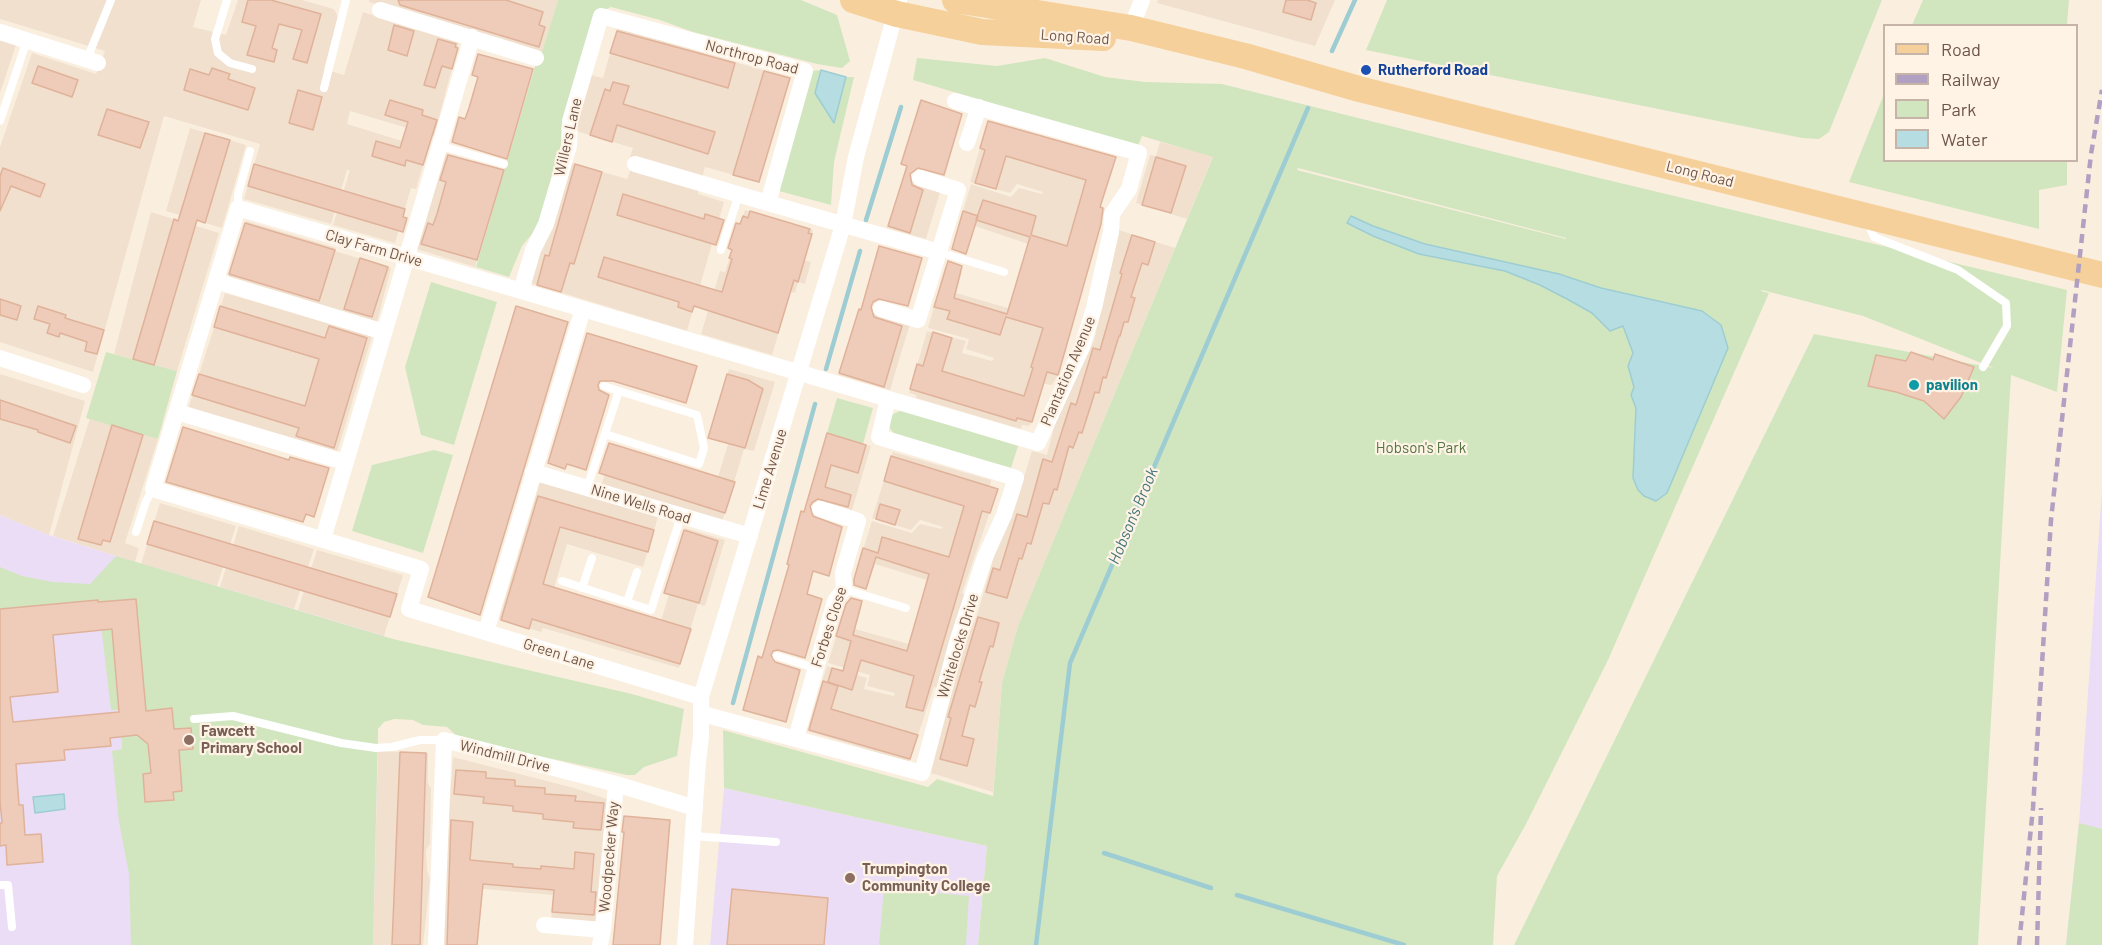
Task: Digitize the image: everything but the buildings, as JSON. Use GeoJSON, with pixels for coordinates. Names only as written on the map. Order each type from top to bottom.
{"type":"FeatureCollection","features":[{"type":"Feature","properties":{"kind":"main road","name":"Long Road"},"geometry":{"type":"LineString","coordinates":[[853,0],[898,7],[982,32],[993,15]]}},
{"type":"Feature","properties":{"kind":"main road","name":"Long Road"},"geometry":{"type":"LineString","coordinates":[[956,0],[993,15],[1111,39],[1298,72]]}},
{"type":"Feature","properties":{"kind":"main road","name":"Long Road"},"geometry":{"type":"LineString","coordinates":[[993,15],[1131,28],[2102,275]]}},
{"type":"Feature","properties":{"kind":"street"},"geometry":{"type":"LineString","coordinates":[[1131,28],[1142,0]]}},
{"type":"Feature","properties":{"kind":"street","name":"Lime Avenue"},"geometry":{"type":"LineString","coordinates":[[685,945],[702,706],[843,225],[856,157],[898,7]]}},
{"type":"Feature","properties":{"kind":"street"},"geometry":{"type":"LineString","coordinates":[[380,10],[536,58]]}},
{"type":"Feature","properties":{"kind":"street","name":"Northrop Road"},"geometry":{"type":"LineString","coordinates":[[601,16],[805,71],[768,202]]}},
{"type":"Feature","properties":{"kind":"street","name":"Willers Lane"},"geometry":{"type":"LineString","coordinates":[[521,291],[533,250],[546,224],[569,146],[570,120],[601,16]]}},
{"type":"Feature","properties":{"kind":"street"},"geometry":{"type":"LineString","coordinates":[[0,32],[93,61]]}},
{"type":"Feature","properties":{"kind":"street"},"geometry":{"type":"LineString","coordinates":[[238,208],[153,489],[323,539],[472,37]]}},
{"type":"Feature","properties":{"kind":"street","name":"Plantation Avenue"},"geometry":{"type":"LineString","coordinates":[[799,373],[1038,443],[1082,347],[1094,308],[1112,214],[1129,189],[1139,153],[955,101]]}},
{"type":"Feature","properties":{"kind":"street"},"geometry":{"type":"LineString","coordinates":[[967,143],[979,107]]}},
{"type":"Feature","properties":{"kind":"street"},"geometry":{"type":"LineString","coordinates":[[635,164],[939,252]]}},
{"type":"Feature","properties":{"kind":"street"},"geometry":{"type":"LineString","coordinates":[[881,309],[918,320],[958,190],[920,178]]}},
{"type":"Feature","properties":{"kind":"street","name":"Clay Farm Drive"},"geometry":{"type":"LineString","coordinates":[[238,208],[799,373]]}},
{"type":"Feature","properties":{"kind":"street"},"geometry":{"type":"LineString","coordinates":[[216,281],[384,332]]}},
{"type":"Feature","properties":{"kind":"street"},"geometry":{"type":"LineString","coordinates":[[486,632],[583,309]]}},
{"type":"Feature","properties":{"kind":"street"},"geometry":{"type":"LineString","coordinates":[[0,358],[83,385]]}},
{"type":"Feature","properties":{"kind":"street","name":"Whitelocks Drive"},"geometry":{"type":"LineString","coordinates":[[702,706],[796,738],[922,772],[957,642],[985,557],[1004,515],[1016,478],[879,437],[888,399]]}},
{"type":"Feature","properties":{"kind":"street"},"geometry":{"type":"LineString","coordinates":[[177,412],[345,462]]}},
{"type":"Feature","properties":{"kind":"street","name":"Nine Wells Road"},"geometry":{"type":"LineString","coordinates":[[533,472],[750,536]]}},
{"type":"Feature","properties":{"kind":"street","name":"Forbes Close"},"geometry":{"type":"LineString","coordinates":[[796,738],[835,601],[844,589],[843,573],[858,521],[820,509]]}},
{"type":"Feature","properties":{"kind":"street","name":"Green Lane"},"geometry":{"type":"LineString","coordinates":[[323,539],[421,569],[408,609],[486,632],[702,706]]}},
{"type":"Feature","properties":{"kind":"street","name":"Windmill Drive"},"geometry":{"type":"LineString","coordinates":[[436,945],[444,740],[616,784],[695,808]]}},
{"type":"Feature","properties":{"kind":"street","name":"Woodpecker Way"},"geometry":{"type":"LineString","coordinates":[[544,925],[601,937],[616,784]]}},
{"type":"Feature","properties":{"kind":"lane"},"geometry":{"type":"LineString","coordinates":[[93,61],[111,0]]}},
{"type":"Feature","properties":{"kind":"lane"},"geometry":{"type":"LineString","coordinates":[[227,0],[215,39],[218,53],[230,63],[252,69]]}},
{"type":"Feature","properties":{"kind":"lane"},"geometry":{"type":"LineString","coordinates":[[324,88],[346,0]]}},
{"type":"Feature","properties":{"kind":"lane"},"geometry":{"type":"LineString","coordinates":[[0,121],[27,40]]}},
{"type":"Feature","properties":{"kind":"lane"},"geometry":{"type":"LineString","coordinates":[[441,146],[504,164]]}},
{"type":"Feature","properties":{"kind":"lane"},"geometry":{"type":"LineString","coordinates":[[238,208],[238,195],[250,151]]}},
{"type":"Feature","properties":{"kind":"lane"},"geometry":{"type":"LineString","coordinates":[[721,250],[739,194]]}},
{"type":"Feature","properties":{"kind":"lane"},"geometry":{"type":"LineString","coordinates":[[1856,213],[1874,237],[1958,270],[2006,303],[2007,327],[1983,367]]}},
{"type":"Feature","properties":{"kind":"lane"},"geometry":{"type":"LineString","coordinates":[[939,252],[1004,272]]}},
{"type":"Feature","properties":{"kind":"lane"},"geometry":{"type":"LineString","coordinates":[[604,386],[697,415],[704,448],[699,464],[605,434]]}},
{"type":"Feature","properties":{"kind":"lane"},"geometry":{"type":"LineString","coordinates":[[587,488],[619,391]]}},
{"type":"Feature","properties":{"kind":"lane"},"geometry":{"type":"LineString","coordinates":[[136,532],[146,501],[153,489]]}},
{"type":"Feature","properties":{"kind":"lane"},"geometry":{"type":"LineString","coordinates":[[562,581],[651,610],[681,516]]}},
{"type":"Feature","properties":{"kind":"lane"},"geometry":{"type":"LineString","coordinates":[[582,588],[592,558]]}},
{"type":"Feature","properties":{"kind":"lane"},"geometry":{"type":"LineString","coordinates":[[627,602],[637,572]]}},
{"type":"Feature","properties":{"kind":"lane"},"geometry":{"type":"LineString","coordinates":[[844,589],[906,608]]}},
{"type":"Feature","properties":{"kind":"lane"},"geometry":{"type":"LineString","coordinates":[[777,656],[815,668]]}},
{"type":"Feature","properties":{"kind":"lane"},"geometry":{"type":"LineString","coordinates":[[194,719],[233,716],[341,743],[376,748],[420,741],[444,740]]}},
{"type":"Feature","properties":{"kind":"lane"},"geometry":{"type":"LineString","coordinates":[[693,836],[776,842]]}},
{"type":"Feature","properties":{"kind":"lane"},"geometry":{"type":"LineString","coordinates":[[0,885],[8,885],[12,927]]}},
{"type":"Feature","properties":{"kind":"shaded area"},"geometry":{"type":"Polygon","coordinates":[[[0,0],[201,0],[193,27],[226,35],[238,0],[302,0],[334,9],[338,17],[324,69],[344,75],[363,12],[459,42],[434,136],[350,111],[347,124],[428,149],[416,189],[411,188],[395,243],[333,225],[350,170],[347,170],[331,224],[244,199],[260,144],[164,116],[93,372],[0,342],[0,147],[32,53],[96,74],[105,51],[0,19],[0,0]]]}},
{"type":"Feature","properties":{"kind":"shaded area"},"geometry":{"type":"Polygon","coordinates":[[[369,0],[558,0],[542,52],[369,2],[369,0]]]}},
{"type":"Feature","properties":{"kind":"shaded area"},"geometry":{"type":"Polygon","coordinates":[[[1158,0],[1335,0],[1315,46],[1157,3],[1158,0]]]}},
{"type":"Feature","properties":{"kind":"shaded area"},"geometry":{"type":"Polygon","coordinates":[[[617,28],[790,78],[759,182],[705,167],[702,178],[630,157],[633,148],[573,130],[590,75],[603,78],[617,28]]]}},
{"type":"Feature","properties":{"kind":"shaded area"},"geometry":{"type":"Polygon","coordinates":[[[0,40],[16,45],[0,93],[0,40]]]}},
{"type":"Feature","properties":{"kind":"shaded area"},"geometry":{"type":"Polygon","coordinates":[[[988,120],[1116,157],[1100,207],[1105,209],[1058,375],[1052,385],[1044,384],[1032,422],[1029,426],[1022,425],[1021,429],[916,398],[916,395],[909,393],[927,331],[966,341],[962,353],[992,361],[994,358],[966,349],[969,339],[928,328],[945,267],[962,272],[956,293],[1008,308],[1019,276],[1028,244],[975,226],[967,250],[953,245],[971,184],[1011,197],[1019,188],[1042,194],[1043,192],[1017,184],[1010,193],[970,182],[988,120]]]}},
{"type":"Feature","properties":{"kind":"shaded area"},"geometry":{"type":"Polygon","coordinates":[[[190,128],[246,145],[222,228],[166,211],[190,128]]]}},
{"type":"Feature","properties":{"kind":"shaded area"},"geometry":{"type":"Polygon","coordinates":[[[1160,142],[1213,156],[1187,219],[1136,203],[1150,155],[1156,156],[1160,142]]]}},
{"type":"Feature","properties":{"kind":"shaded area"},"geometry":{"type":"Polygon","coordinates":[[[446,153],[504,170],[475,267],[417,249],[446,153]]]}},
{"type":"Feature","properties":{"kind":"shaded area"},"geometry":{"type":"Polygon","coordinates":[[[568,162],[627,179],[631,169],[698,189],[698,194],[724,202],[687,331],[530,283],[568,162]]]}},
{"type":"Feature","properties":{"kind":"shaded area"},"geometry":{"type":"Polygon","coordinates":[[[903,178],[941,189],[926,239],[887,228],[903,178]]]}},
{"type":"Feature","properties":{"kind":"shaded area"},"geometry":{"type":"Polygon","coordinates":[[[745,210],[813,230],[804,260],[811,262],[805,284],[798,282],[795,293],[791,292],[772,355],[701,334],[720,271],[725,272],[745,210]]]}},
{"type":"Feature","properties":{"kind":"shaded area"},"geometry":{"type":"Polygon","coordinates":[[[151,212],[219,233],[177,371],[114,354],[151,212]]]}},
{"type":"Feature","properties":{"kind":"shaded area"},"geometry":{"type":"Polygon","coordinates":[[[246,221],[336,248],[335,251],[391,268],[377,322],[228,278],[246,221]]]}},
{"type":"Feature","properties":{"kind":"shaded area"},"geometry":{"type":"Polygon","coordinates":[[[1119,230],[1175,248],[1018,626],[1002,683],[993,792],[931,773],[964,644],[977,615],[998,543],[1014,509],[1032,451],[1047,455],[1055,423],[1094,341],[1119,230]]]}},
{"type":"Feature","properties":{"kind":"shaded area"},"geometry":{"type":"Polygon","coordinates":[[[225,293],[372,336],[337,453],[188,409],[225,293]]]}},
{"type":"Feature","properties":{"kind":"shaded area"},"geometry":{"type":"Polygon","coordinates":[[[859,309],[910,324],[890,390],[839,375],[859,309]]]}},
{"type":"Feature","properties":{"kind":"shaded area"},"geometry":{"type":"Polygon","coordinates":[[[729,369],[775,382],[754,451],[744,449],[722,522],[601,486],[614,445],[718,477],[728,444],[708,438],[729,369]]]}},
{"type":"Feature","properties":{"kind":"shaded area"},"geometry":{"type":"Polygon","coordinates":[[[0,374],[85,401],[49,535],[0,515],[0,374]]]}},
{"type":"Feature","properties":{"kind":"shaded area"},"geometry":{"type":"Polygon","coordinates":[[[90,418],[158,439],[125,543],[139,548],[135,562],[53,536],[90,418]]]}},
{"type":"Feature","properties":{"kind":"shaded area"},"geometry":{"type":"Polygon","coordinates":[[[827,433],[871,446],[852,510],[808,497],[827,433]]]}},
{"type":"Feature","properties":{"kind":"shaded area"},"geometry":{"type":"Polygon","coordinates":[[[893,452],[991,480],[990,486],[998,489],[962,593],[966,595],[939,688],[934,687],[909,762],[807,731],[827,666],[867,678],[864,689],[894,696],[895,693],[867,686],[870,675],[828,663],[847,602],[862,606],[855,629],[909,644],[927,580],[875,564],[867,586],[853,582],[872,521],[912,533],[920,524],[942,529],[943,527],[920,520],[911,530],[872,518],[893,452]]]}},
{"type":"Feature","properties":{"kind":"shaded area"},"geometry":{"type":"Polygon","coordinates":[[[540,482],[658,517],[643,567],[567,544],[554,588],[661,620],[669,595],[664,593],[685,528],[725,540],[705,606],[698,604],[679,668],[543,628],[541,632],[499,619],[540,482]]]}},
{"type":"Feature","properties":{"kind":"shaded area"},"geometry":{"type":"Polygon","coordinates":[[[2102,489],[2102,945],[2066,945],[2079,823],[2102,489]]]}},
{"type":"Feature","properties":{"kind":"shaded area"},"geometry":{"type":"Polygon","coordinates":[[[160,503],[236,526],[217,586],[141,564],[160,503]]]}},
{"type":"Feature","properties":{"kind":"shaded area","name":"Fawcett Primary School"},"geometry":{"type":"Polygon","coordinates":[[[0,515],[49,535],[384,636],[378,729],[373,945],[0,945],[0,515]]]}},
{"type":"Feature","properties":{"kind":"shaded area"},"geometry":{"type":"Polygon","coordinates":[[[239,526],[314,549],[294,609],[220,587],[239,526]]]}},
{"type":"Feature","properties":{"kind":"shaded area"},"geometry":{"type":"Polygon","coordinates":[[[317,550],[403,575],[384,636],[298,610],[317,550]]]}},
{"type":"Feature","properties":{"kind":"shaded area"},"geometry":{"type":"Polygon","coordinates":[[[378,751],[428,753],[428,783],[431,789],[430,844],[426,850],[430,880],[423,945],[373,945],[378,751]]]}},
{"type":"Feature","properties":{"kind":"shaded area"},"geometry":{"type":"Polygon","coordinates":[[[453,757],[574,788],[607,799],[595,925],[551,922],[553,895],[483,889],[477,945],[440,945],[453,757]]]}},
{"type":"Feature","properties":{"kind":"shaded area","name":"Trumpington Community College"},"geometry":{"type":"Polygon","coordinates":[[[724,788],[987,846],[978,945],[710,945],[724,788]]]}},
{"type":"Feature","properties":{"kind":"green space"},"geometry":{"type":"Polygon","coordinates":[[[558,0],[801,0],[837,15],[850,61],[842,68],[817,64],[693,32],[660,20],[611,7],[602,11],[590,33],[561,128],[564,143],[542,222],[522,246],[509,277],[476,267],[536,63],[542,52],[558,0]]]}},
{"type":"Feature","properties":{"kind":"green space"},"geometry":{"type":"Polygon","coordinates":[[[1387,0],[1882,0],[1829,132],[1819,139],[1802,138],[1366,50],[1387,0]]]}},
{"type":"Feature","properties":{"kind":"green space"},"geometry":{"type":"Polygon","coordinates":[[[1923,0],[2069,0],[2067,24],[1912,24],[1923,0]]]}},
{"type":"Feature","properties":{"kind":"green space","name":"Hobson's Park"},"geometry":{"type":"Polygon","coordinates":[[[917,58],[997,66],[1045,58],[1105,77],[1145,82],[1222,84],[1591,176],[2067,290],[2057,392],[2011,375],[1978,945],[1514,945],[1814,334],[1994,368],[1863,316],[1762,290],[1769,293],[1608,660],[1526,824],[1497,876],[1493,945],[978,945],[987,846],[724,788],[723,730],[928,787],[937,779],[993,796],[1002,683],[1018,626],[1213,157],[1142,136],[1138,146],[913,80],[917,58]],[[1298,168],[1297,170],[1566,239],[1298,168]]]}},
{"type":"Feature","properties":{"kind":"green space"},"geometry":{"type":"Polygon","coordinates":[[[821,70],[815,93],[835,122],[846,77],[854,77],[834,162],[831,205],[779,191],[812,71],[821,70]]]}},
{"type":"Feature","properties":{"kind":"green space"},"geometry":{"type":"Polygon","coordinates":[[[1883,97],[1883,162],[2067,162],[2067,185],[2039,190],[2039,229],[1849,182],[1883,97]]]}},
{"type":"Feature","properties":{"kind":"green space"},"geometry":{"type":"Polygon","coordinates":[[[431,282],[497,302],[454,445],[421,435],[405,367],[431,282]]]}},
{"type":"Feature","properties":{"kind":"green space"},"geometry":{"type":"Polygon","coordinates":[[[106,352],[177,371],[158,439],[86,418],[106,352]]]}},
{"type":"Feature","properties":{"kind":"green space"},"geometry":{"type":"Polygon","coordinates":[[[837,398],[873,408],[863,444],[827,433],[837,398]]]}},
{"type":"Feature","properties":{"kind":"green space"},"geometry":{"type":"Polygon","coordinates":[[[902,410],[1018,446],[1011,468],[895,435],[889,427],[891,415],[902,410]]]}},
{"type":"Feature","properties":{"kind":"green space"},"geometry":{"type":"Polygon","coordinates":[[[434,450],[453,455],[423,553],[352,531],[372,465],[434,450]]]}},
{"type":"Feature","properties":{"kind":"green space","name":"Fawcett Primary School"},"geometry":{"type":"Polygon","coordinates":[[[116,556],[393,639],[632,694],[684,709],[677,756],[644,767],[635,775],[627,775],[460,739],[447,727],[423,725],[413,720],[394,719],[384,722],[378,729],[373,945],[131,945],[129,874],[119,822],[112,751],[122,749],[120,710],[111,710],[98,600],[0,609],[0,567],[22,576],[53,582],[90,584],[116,556]]]}},
{"type":"Feature","properties":{"kind":"green space"},"geometry":{"type":"Polygon","coordinates":[[[2079,823],[2102,829],[2102,945],[2066,945],[2079,823]]]}},
{"type":"Feature","properties":{"kind":"green space"},"geometry":{"type":"Polygon","coordinates":[[[884,888],[969,896],[966,945],[879,945],[884,888]]]}},
{"type":"Feature","properties":{"kind":"water"},"geometry":{"type":"Polygon","coordinates":[[[821,70],[846,77],[834,123],[815,93],[821,70]]]}},
{"type":"Feature","properties":{"kind":"water"},"geometry":{"type":"Polygon","coordinates":[[[1351,216],[1425,244],[1559,274],[1601,288],[1702,311],[1721,325],[1728,348],[1667,493],[1656,501],[1644,496],[1638,490],[1633,478],[1636,408],[1631,395],[1634,387],[1628,366],[1633,353],[1623,326],[1610,331],[1592,313],[1540,285],[1505,271],[1419,254],[1373,236],[1347,223],[1351,216]]]}},
{"type":"Feature","properties":{"kind":"water"},"geometry":{"type":"Polygon","coordinates":[[[64,794],[65,809],[35,813],[33,797],[64,794]]]}},
{"type":"Feature","properties":{"kind":"waterway","name":"Hobson's Brook"},"geometry":{"type":"LineString","coordinates":[[1332,51],[1355,0]]}},
{"type":"Feature","properties":{"kind":"waterway"},"geometry":{"type":"LineString","coordinates":[[866,220],[901,107]]}},
{"type":"Feature","properties":{"kind":"waterway","name":"Hobson's Brook"},"geometry":{"type":"LineString","coordinates":[[1036,945],[1070,663],[1308,108]]}},
{"type":"Feature","properties":{"kind":"waterway"},"geometry":{"type":"LineString","coordinates":[[826,369],[860,251]]}},
{"type":"Feature","properties":{"kind":"waterway"},"geometry":{"type":"LineString","coordinates":[[733,703],[815,404]]}},
{"type":"Feature","properties":{"kind":"waterway"},"geometry":{"type":"LineString","coordinates":[[1104,853],[1211,888]]}},
{"type":"Feature","properties":{"kind":"waterway"},"geometry":{"type":"LineString","coordinates":[[1237,895],[1404,945]]}},
{"type":"Feature","properties":{"kind":"railway"},"geometry":{"type":"LineString","coordinates":[[2019,945],[2033,808],[2051,520],[2091,154],[2102,90]]}},
{"type":"Feature","properties":{"kind":"railway"},"geometry":{"type":"LineString","coordinates":[[2037,945],[2041,808]]}},
{"type":"Feature","properties":{"kind":"place","name":"Rutherford Road"},"geometry":{"type":"Point","coordinates":[1366,70]}},
{"type":"Feature","properties":{"kind":"place","name":"pavilion"},"geometry":{"type":"Point","coordinates":[1914,385]}},
{"type":"Feature","properties":{"kind":"place","name":"Fawcett Primary School"},"geometry":{"type":"Point","coordinates":[189,740]}},
{"type":"Feature","properties":{"kind":"place","name":"Trumpington Community College"},"geometry":{"type":"Point","coordinates":[850,878]}}]}
